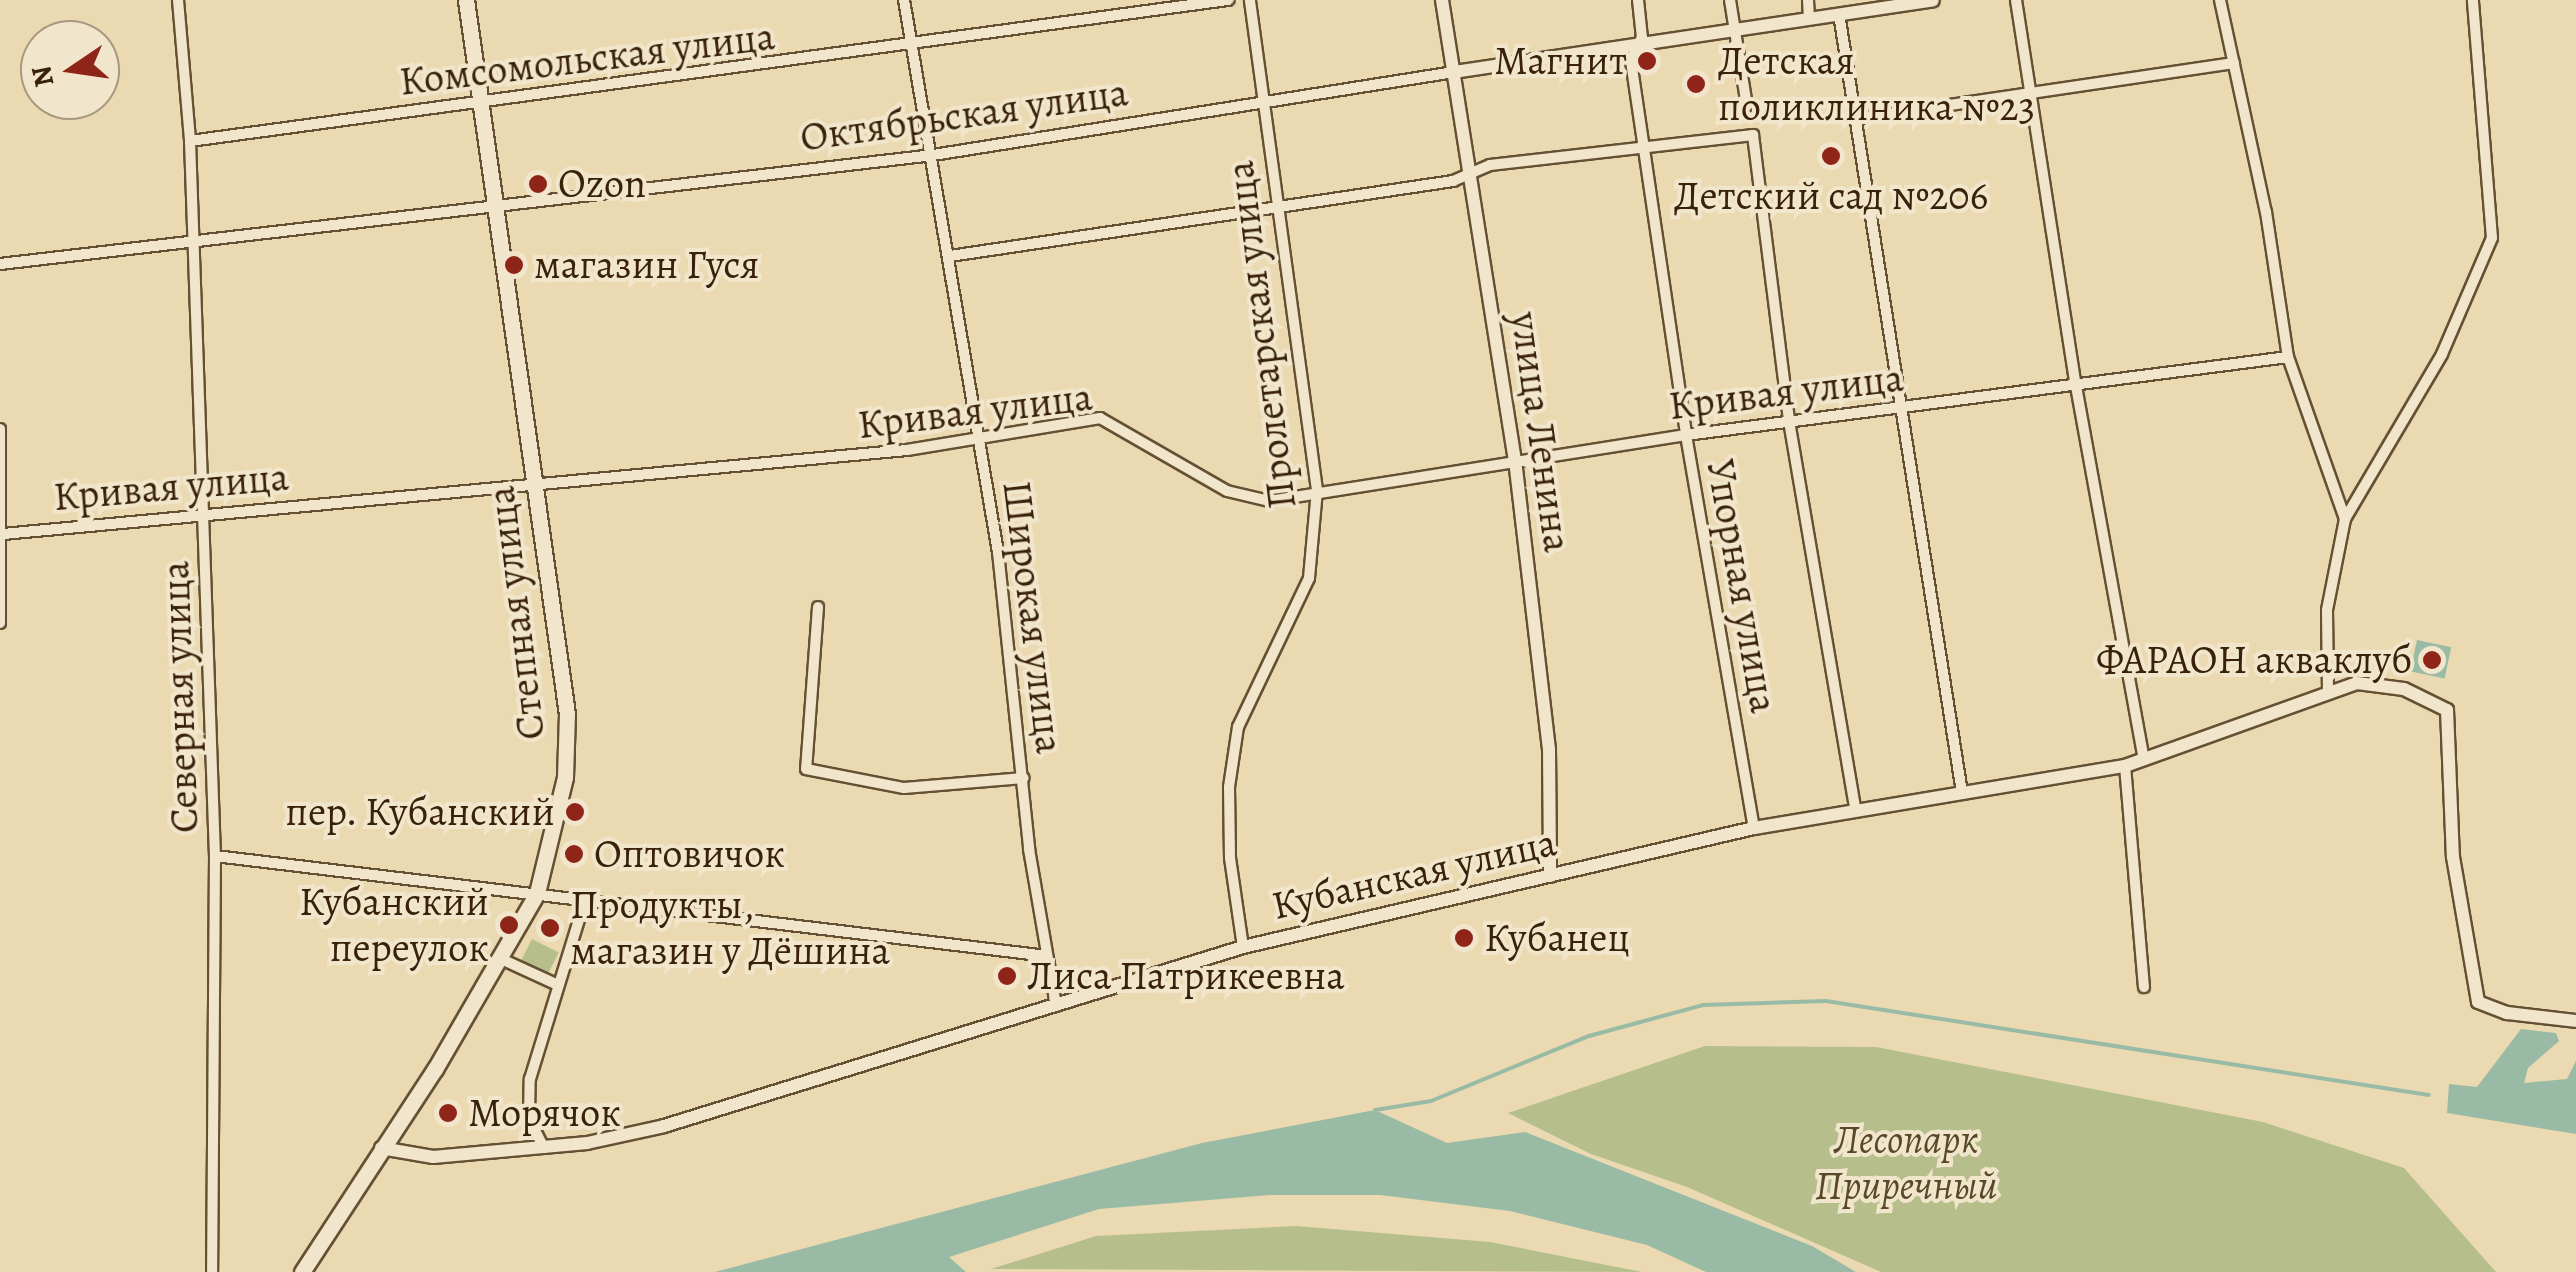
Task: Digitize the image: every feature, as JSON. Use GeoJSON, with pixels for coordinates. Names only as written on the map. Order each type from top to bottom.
{"type":"FeatureCollection","features":[{"type":"Feature","properties":{"kind":"main road","name":"Степная улица"},"geometry":{"type":"LineString","coordinates":[[302,1272],[537,893],[555,838],[567,714],[466,0]]}},
{"type":"Feature","properties":{"kind":"street","name":"Северная улица"},"geometry":{"type":"LineString","coordinates":[[178,0],[190,141],[215,856],[212,1272]]}},
{"type":"Feature","properties":{"kind":"street","name":"Широкая улица"},"geometry":{"type":"LineString","coordinates":[[904,0],[978,438],[1056,1006]]}},
{"type":"Feature","properties":{"kind":"street","name":"Комсомольская улица"},"geometry":{"type":"LineString","coordinates":[[190,141],[912,48],[1228,0]]}},
{"type":"Feature","properties":{"kind":"street","name":"Пролетарская улица"},"geometry":{"type":"LineString","coordinates":[[1243,947],[1230,858],[1229,787],[1238,727],[1309,578],[1317,490],[1250,0]]}},
{"type":"Feature","properties":{"kind":"street","name":"улица Ленина"},"geometry":{"type":"LineString","coordinates":[[1442,0],[1516,460],[1549,749],[1550,876]]}},
{"type":"Feature","properties":{"kind":"street","name":"Упорная улица"},"geometry":{"type":"LineString","coordinates":[[1638,0],[1643,25],[1631,61],[1686,435],[1754,828]]}},
{"type":"Feature","properties":{"kind":"street"},"geometry":{"type":"LineString","coordinates":[[1730,0],[1746,106]]}},
{"type":"Feature","properties":{"kind":"street"},"geometry":{"type":"LineString","coordinates":[[1808,0],[1810,19]]}},
{"type":"Feature","properties":{"kind":"street","name":"Октябрьская улица"},"geometry":{"type":"LineString","coordinates":[[0,264],[498,210],[933,156],[1933,0]]}},
{"type":"Feature","properties":{"kind":"street"},"geometry":{"type":"LineString","coordinates":[[2016,0],[2076,386],[2144,759]]}},
{"type":"Feature","properties":{"kind":"street"},"geometry":{"type":"LineString","coordinates":[[2220,0],[2288,358],[2346,519]]}},
{"type":"Feature","properties":{"kind":"street"},"geometry":{"type":"LineString","coordinates":[[2328,694],[2327,610],[2346,519],[2442,354],[2492,238],[2473,0]]}},
{"type":"Feature","properties":{"kind":"street"},"geometry":{"type":"LineString","coordinates":[[1839,14],[1896,408],[1962,792]]}},
{"type":"Feature","properties":{"kind":"street"},"geometry":{"type":"LineString","coordinates":[[1855,119],[2234,64]]}},
{"type":"Feature","properties":{"kind":"street"},"geometry":{"type":"LineString","coordinates":[[950,256],[1280,208],[1469,173],[1490,164],[1645,150],[1752,135],[1790,421],[1856,808]]}},
{"type":"Feature","properties":{"kind":"street","name":"Кривая улица"},"geometry":{"type":"LineString","coordinates":[[3,534],[204,513],[534,488],[978,438],[1100,418],[1248,499],[1686,435],[2288,358]]}},
{"type":"Feature","properties":{"kind":"street"},"geometry":{"type":"LineString","coordinates":[[0,429],[0,623]]}},
{"type":"Feature","properties":{"kind":"street"},"geometry":{"type":"LineString","coordinates":[[818,607],[806,768],[904,788],[1024,778]]}},
{"type":"Feature","properties":{"kind":"street","name":"Кубанская улица"},"geometry":{"type":"LineString","coordinates":[[381,1148],[433,1157],[544,1148],[664,1126],[1243,947],[1754,828],[2125,766],[2356,683],[2404,689],[2434,698],[2452,725],[2453,858],[2478,1002],[2507,1013],[2576,1020]]}},
{"type":"Feature","properties":{"kind":"street"},"geometry":{"type":"LineString","coordinates":[[2125,766],[2144,987]]}},
{"type":"Feature","properties":{"kind":"street"},"geometry":{"type":"LineString","coordinates":[[215,856],[586,897],[1047,956]]}},
{"type":"Feature","properties":{"kind":"street"},"geometry":{"type":"LineString","coordinates":[[544,1148],[529,1118],[530,1078],[586,897]]}},
{"type":"Feature","properties":{"kind":"street"},"geometry":{"type":"LineString","coordinates":[[498,958],[558,985]]}},
{"type":"Feature","properties":{"kind":"green space"},"geometry":{"type":"Polygon","coordinates":[[[532,939],[559,953],[546,977],[520,963],[532,939]]]}},
{"type":"Feature","properties":{"kind":"green space","name":"Лесопарк Приречный"},"geometry":{"type":"Polygon","coordinates":[[[1705,1046],[1876,1047],[2263,1122],[2404,1168],[2496,1272],[1881,1272],[1687,1187],[1591,1154],[1508,1113],[1705,1046]]]}},
{"type":"Feature","properties":{"kind":"green space"},"geometry":{"type":"Polygon","coordinates":[[[1296,1226],[1490,1242],[1642,1272],[991,1269],[1096,1236],[1296,1226]]]}},
{"type":"Feature","properties":{"kind":"shaded area","name":"ФАРАОН акваклуб"},"geometry":{"type":"Polygon","coordinates":[[[2417,640],[2451,647],[2445,679],[2410,671],[2417,640]]]}},
{"type":"Feature","properties":{"kind":"shaded area"},"geometry":{"type":"Polygon","coordinates":[[[2521,1029],[2556,1033],[2559,1041],[2528,1068],[2524,1083],[2567,1079],[2576,1061],[2576,1134],[2447,1113],[2449,1084],[2477,1087],[2521,1029]]]}},
{"type":"Feature","properties":{"kind":"shaded area"},"geometry":{"type":"Polygon","coordinates":[[[1375,1110],[1447,1143],[1525,1132],[1812,1246],[1856,1272],[1706,1272],[1647,1245],[1510,1211],[1380,1195],[1270,1195],[1099,1209],[949,1257],[966,1272],[715,1272],[1202,1143],[1375,1110]]]}},
{"type":"Feature","properties":{"kind":"waterway"},"geometry":{"type":"LineString","coordinates":[[1375,1110],[1431,1101],[1589,1036],[1703,1005],[1826,1001],[2429,1095]]}},
{"type":"Feature","properties":{"kind":"place","name":"Магнит"},"geometry":{"type":"Point","coordinates":[1647,61]}},
{"type":"Feature","properties":{"kind":"place","name":"Детская поликлиника №23"},"geometry":{"type":"Point","coordinates":[1696,84]}},
{"type":"Feature","properties":{"kind":"place","name":"Детский сад №206"},"geometry":{"type":"Point","coordinates":[1831,156]}},
{"type":"Feature","properties":{"kind":"place","name":"Ozon"},"geometry":{"type":"Point","coordinates":[538,184]}},
{"type":"Feature","properties":{"kind":"place","name":"магазин Гуся"},"geometry":{"type":"Point","coordinates":[514,265]}},
{"type":"Feature","properties":{"kind":"place","name":"ФАРАОН акваклуб"},"geometry":{"type":"Point","coordinates":[2432,660]}},
{"type":"Feature","properties":{"kind":"place","name":"пер. Кубанский"},"geometry":{"type":"Point","coordinates":[575,812]}},
{"type":"Feature","properties":{"kind":"place","name":"Оптовичок"},"geometry":{"type":"Point","coordinates":[574,854]}},
{"type":"Feature","properties":{"kind":"place","name":"Кубанский переулок"},"geometry":{"type":"Point","coordinates":[509,925]}},
{"type":"Feature","properties":{"kind":"place","name":"Продукты, магазин у Дёшина"},"geometry":{"type":"Point","coordinates":[550,928]}},
{"type":"Feature","properties":{"kind":"place","name":"Кубанец"},"geometry":{"type":"Point","coordinates":[1464,938]}},
{"type":"Feature","properties":{"kind":"place","name":"Лиса Патрикеевна"},"geometry":{"type":"Point","coordinates":[1007,976]}},
{"type":"Feature","properties":{"kind":"place","name":"Морячок"},"geometry":{"type":"Point","coordinates":[448,1113]}}]}
